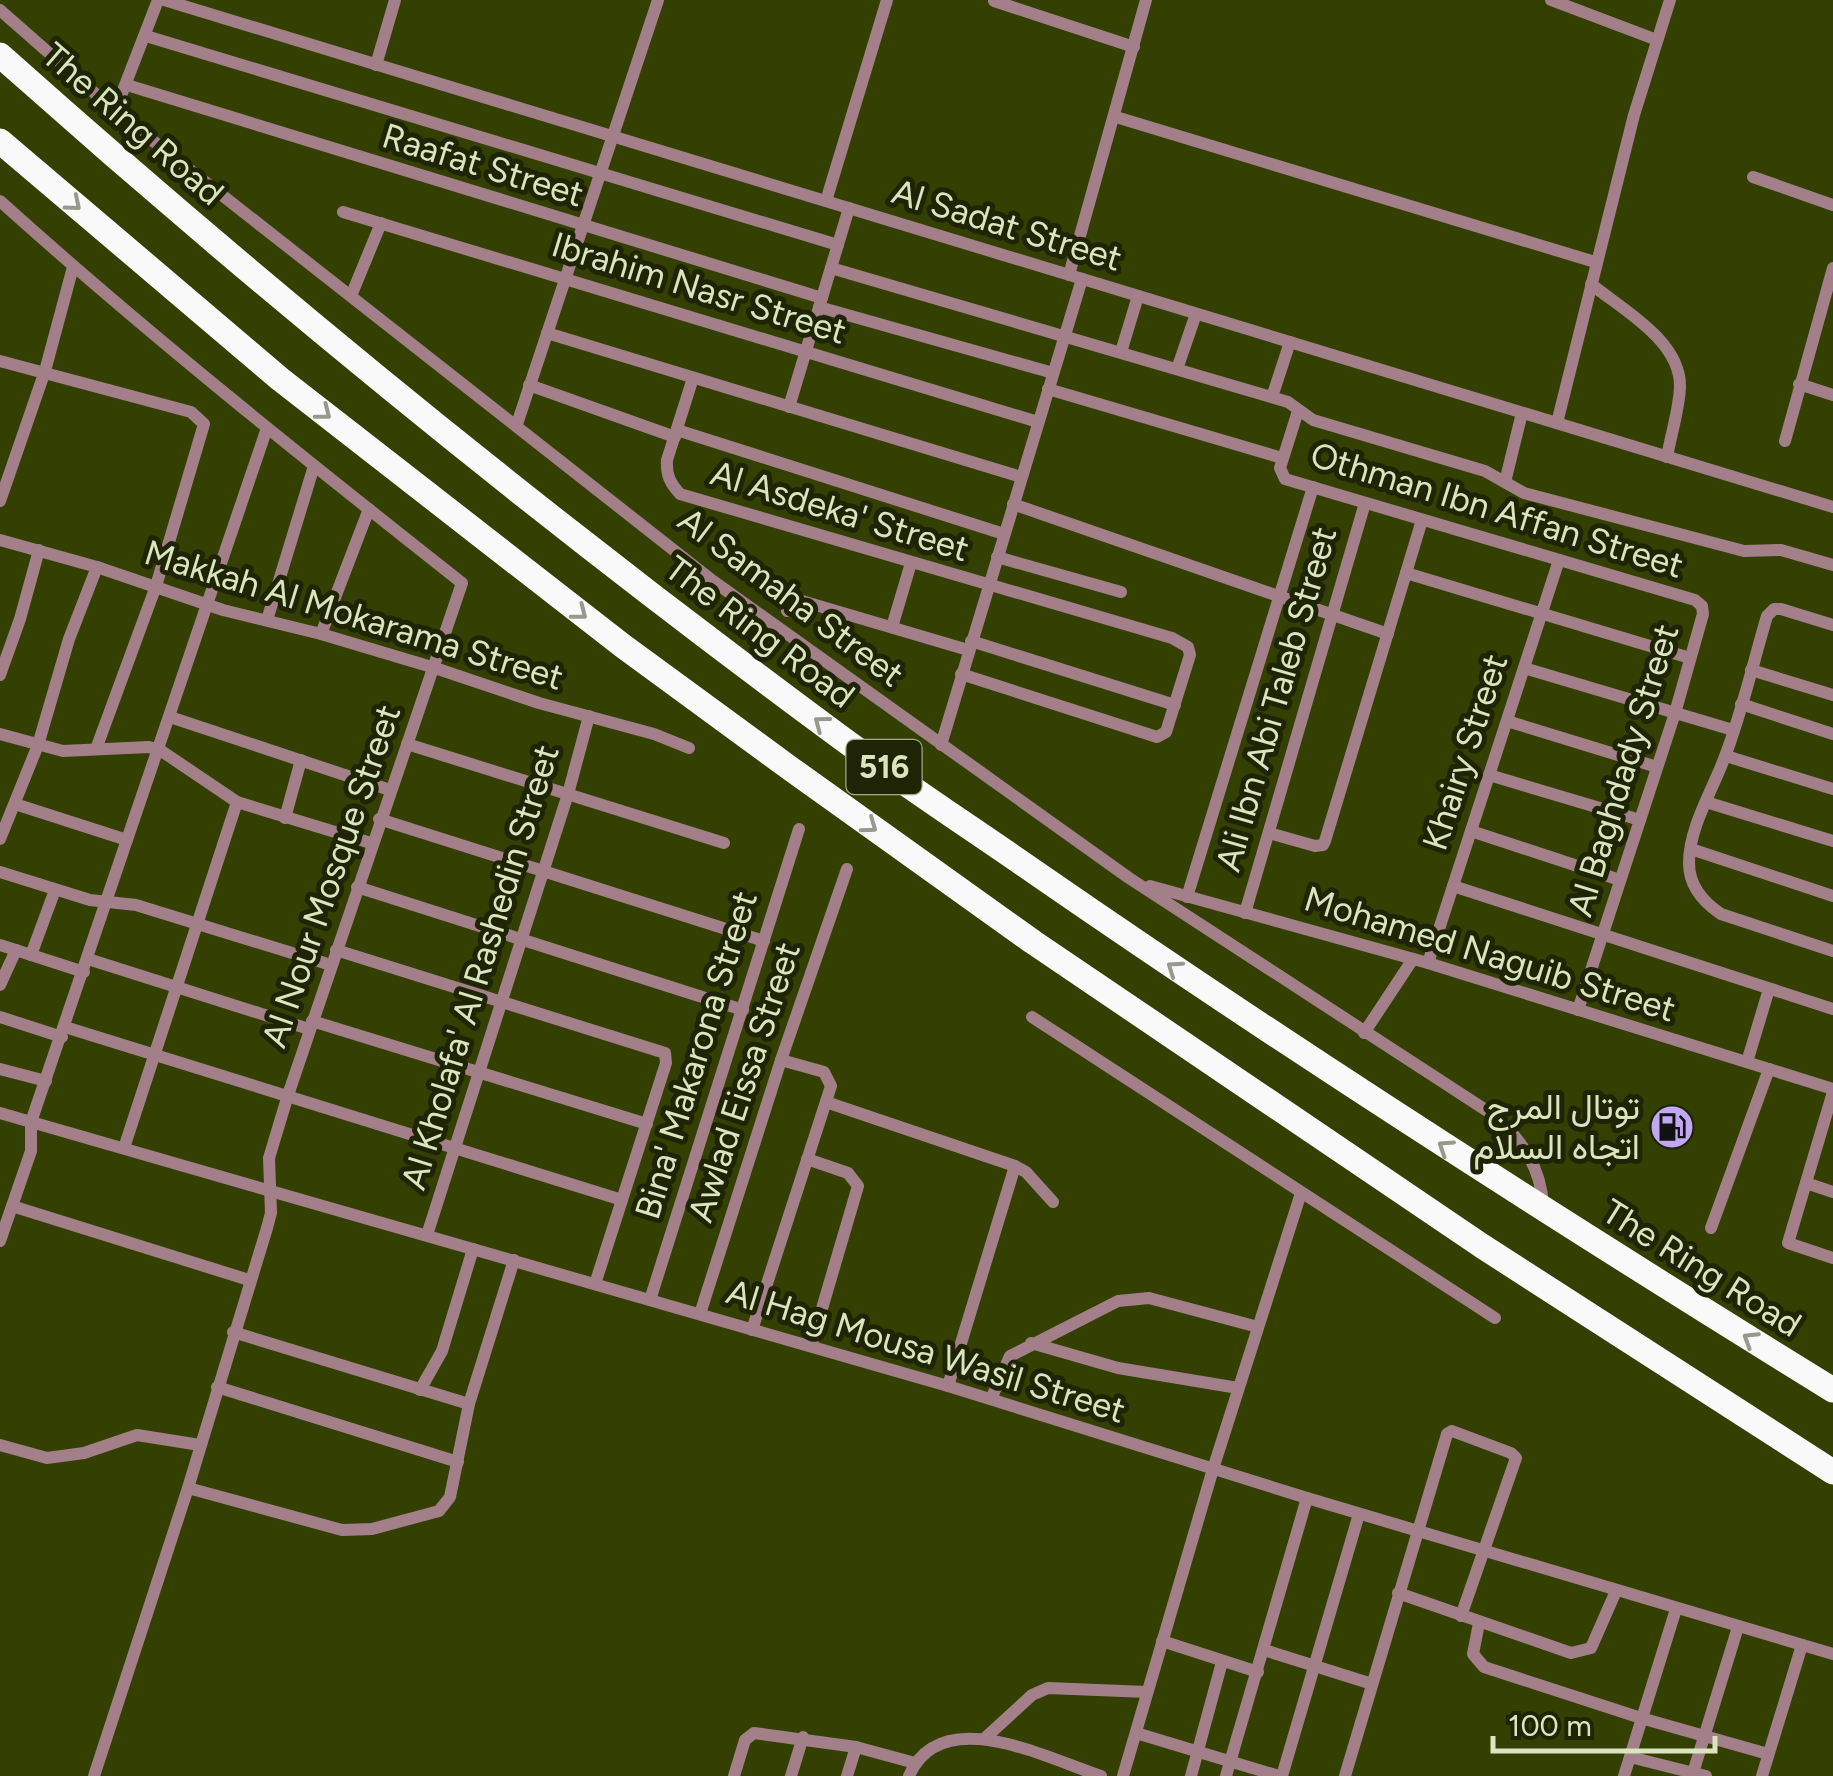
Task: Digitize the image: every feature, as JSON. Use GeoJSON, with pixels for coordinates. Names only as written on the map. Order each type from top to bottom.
{"type":"FeatureCollection","features":[{"type":"Feature","properties":{"kind":"highway","name":"The Ring Road"},"geometry":{"type":"LineString","coordinates":[[0,55],[317,327],[653,596],[836,735],[1220,1000],[1543,1210],[1833,1390]]}},
{"type":"Feature","properties":{"kind":"highway","name":"516"},"geometry":{"type":"LineString","coordinates":[[0,141],[280,379],[623,646],[806,780],[1032,942],[1482,1246],[1833,1472]]}},
{"type":"Feature","properties":{"kind":"street"},"geometry":{"type":"LineString","coordinates":[[115,111],[161,0]]}},
{"type":"Feature","properties":{"kind":"street","name":"Al Sadat Street"},"geometry":{"type":"LineString","coordinates":[[161,0],[1833,507]]}},
{"type":"Feature","properties":{"kind":"street"},"geometry":{"type":"LineString","coordinates":[[376,65],[395,0]]}},
{"type":"Feature","properties":{"kind":"street"},"geometry":{"type":"LineString","coordinates":[[517,424],[658,0]]}},
{"type":"Feature","properties":{"kind":"street"},"geometry":{"type":"LineString","coordinates":[[826,200],[888,0]]}},
{"type":"Feature","properties":{"kind":"street"},"geometry":{"type":"LineString","coordinates":[[994,0],[1134,47]]}},
{"type":"Feature","properties":{"kind":"street"},"geometry":{"type":"LineString","coordinates":[[940,745],[1064,336],[1075,277],[1146,0]]}},
{"type":"Feature","properties":{"kind":"street"},"geometry":{"type":"LineString","coordinates":[[1552,0],[1657,40]]}},
{"type":"Feature","properties":{"kind":"street"},"geometry":{"type":"LineString","coordinates":[[1557,423],[1595,262],[1670,0]]}},
{"type":"Feature","properties":{"kind":"street","name":"Al Samaha Street"},"geometry":{"type":"LineString","coordinates":[[0,10],[115,111],[712,581],[1129,878],[1495,1116],[1526,1148],[1536,1167],[1543,1210]]}},
{"type":"Feature","properties":{"kind":"street"},"geometry":{"type":"LineString","coordinates":[[146,36],[838,246]]}},
{"type":"Feature","properties":{"kind":"street","name":"Raafat Street"},"geometry":{"type":"LineString","coordinates":[[127,86],[1053,372]]}},
{"type":"Feature","properties":{"kind":"street"},"geometry":{"type":"LineString","coordinates":[[1116,117],[1595,262]]}},
{"type":"Feature","properties":{"kind":"street"},"geometry":{"type":"LineString","coordinates":[[1753,177],[1833,205]]}},
{"type":"Feature","properties":{"kind":"street"},"geometry":{"type":"LineString","coordinates":[[0,201],[267,428],[369,509],[321,634]]}},
{"type":"Feature","properties":{"kind":"street"},"geometry":{"type":"LineString","coordinates":[[789,407],[849,208]]}},
{"type":"Feature","properties":{"kind":"street","name":"Ibrahim Nasr Street"},"geometry":{"type":"LineString","coordinates":[[343,212],[1038,422]]}},
{"type":"Feature","properties":{"kind":"street"},"geometry":{"type":"LineString","coordinates":[[350,296],[381,223]]}},
{"type":"Feature","properties":{"kind":"street"},"geometry":{"type":"LineString","coordinates":[[0,502],[45,371],[73,266]]}},
{"type":"Feature","properties":{"kind":"street"},"geometry":{"type":"LineString","coordinates":[[830,268],[1272,397],[1292,404],[1313,420],[1485,471],[1524,493],[1744,551],[1781,550],[1833,564]]}},
{"type":"Feature","properties":{"kind":"street"},"geometry":{"type":"LineString","coordinates":[[1785,441],[1833,268]]}},
{"type":"Feature","properties":{"kind":"street"},"geometry":{"type":"LineString","coordinates":[[1590,284],[1660,340],[1672,355],[1680,388],[1667,457]]}},
{"type":"Feature","properties":{"kind":"street"},"geometry":{"type":"LineString","coordinates":[[1120,352],[1138,296]]}},
{"type":"Feature","properties":{"kind":"street"},"geometry":{"type":"LineString","coordinates":[[1178,369],[1196,314]]}},
{"type":"Feature","properties":{"kind":"street"},"geometry":{"type":"LineString","coordinates":[[1816,328],[1833,334]]}},
{"type":"Feature","properties":{"kind":"street"},"geometry":{"type":"LineString","coordinates":[[547,333],[1021,478]]}},
{"type":"Feature","properties":{"kind":"street"},"geometry":{"type":"LineString","coordinates":[[1272,397],[1290,342]]}},
{"type":"Feature","properties":{"kind":"street"},"geometry":{"type":"LineString","coordinates":[[0,360],[191,412],[204,424],[156,586],[96,749]]}},
{"type":"Feature","properties":{"kind":"street","name":"Al Asdeka' Street"},"geometry":{"type":"LineString","coordinates":[[693,378],[667,473],[680,494],[1172,638],[1188,647],[1190,655],[1175,706]]}},
{"type":"Feature","properties":{"kind":"street"},"geometry":{"type":"LineString","coordinates":[[1800,384],[1833,395]]}},
{"type":"Feature","properties":{"kind":"street"},"geometry":{"type":"LineString","coordinates":[[529,385],[1004,534]]}},
{"type":"Feature","properties":{"kind":"street"},"geometry":{"type":"LineString","coordinates":[[1048,390],[1282,458]]}},
{"type":"Feature","properties":{"kind":"street","name":"Othman Ibn Affan Street"},"geometry":{"type":"LineString","coordinates":[[1298,411],[1282,458],[1283,477],[1695,600],[1702,606]]}},
{"type":"Feature","properties":{"kind":"street"},"geometry":{"type":"LineString","coordinates":[[1505,482],[1522,413]]}},
{"type":"Feature","properties":{"kind":"street"},"geometry":{"type":"LineString","coordinates":[[0,1240],[33,1144],[32,1122],[267,428]]}},
{"type":"Feature","properties":{"kind":"street"},"geometry":{"type":"LineString","coordinates":[[267,620],[314,466]]}},
{"type":"Feature","properties":{"kind":"street"},"geometry":{"type":"LineString","coordinates":[[1188,898],[1313,487]]}},
{"type":"Feature","properties":{"kind":"street","name":"Ali Ibn Abi Taleb Street"},"geometry":{"type":"LineString","coordinates":[[1245,913],[1365,503]]}},
{"type":"Feature","properties":{"kind":"street"},"geometry":{"type":"LineString","coordinates":[[1013,504],[1388,634]]}},
{"type":"Feature","properties":{"kind":"street","name":"Al Nour Mosque Street"},"geometry":{"type":"LineString","coordinates":[[97,1775],[270,1213],[269,1158],[288,1095],[462,583],[369,509]]}},
{"type":"Feature","properties":{"kind":"street"},"geometry":{"type":"LineString","coordinates":[[1270,832],[1323,845],[1422,520]]}},
{"type":"Feature","properties":{"kind":"street","name":"Makkah Al Mokarama Street"},"geometry":{"type":"LineString","coordinates":[[0,540],[97,567],[208,605],[435,668],[689,748]]}},
{"type":"Feature","properties":{"kind":"street"},"geometry":{"type":"LineString","coordinates":[[0,675],[39,550]]}},
{"type":"Feature","properties":{"kind":"street"},"geometry":{"type":"LineString","coordinates":[[997,557],[1121,592]]}},
{"type":"Feature","properties":{"kind":"street","name":"Khairy Street"},"geometry":{"type":"LineString","coordinates":[[1364,1033],[1389,991],[1420,961],[1452,886],[1559,560]]}},
{"type":"Feature","properties":{"kind":"street"},"geometry":{"type":"LineString","coordinates":[[892,627],[910,563]]}},
{"type":"Feature","properties":{"kind":"street"},"geometry":{"type":"LineString","coordinates":[[0,839],[8,809],[38,746],[68,638],[97,567]]}},
{"type":"Feature","properties":{"kind":"street"},"geometry":{"type":"LineString","coordinates":[[1406,573],[1690,658]]}},
{"type":"Feature","properties":{"kind":"street"},"geometry":{"type":"LineString","coordinates":[[787,611],[802,601],[1175,706],[1162,735],[1152,736],[961,674]]}},
{"type":"Feature","properties":{"kind":"street","name":"Al Baghdady Street"},"geometry":{"type":"LineString","coordinates":[[1578,1010],[1675,712],[1702,606]]}},
{"type":"Feature","properties":{"kind":"street"},"geometry":{"type":"LineString","coordinates":[[1833,625],[1781,609],[1770,612],[1689,862],[1694,887],[1721,914],[1833,951]]}},
{"type":"Feature","properties":{"kind":"street"},"geometry":{"type":"LineString","coordinates":[[1524,668],[1734,730]]}},
{"type":"Feature","properties":{"kind":"street"},"geometry":{"type":"LineString","coordinates":[[1751,670],[1833,695]]}},
{"type":"Feature","properties":{"kind":"street"},"geometry":{"type":"LineString","coordinates":[[1741,704],[1833,734]]}},
{"type":"Feature","properties":{"kind":"street","name":"Al Kholafa' Al Rashedin Street"},"geometry":{"type":"LineString","coordinates":[[427,1236],[568,794],[589,716]]}},
{"type":"Feature","properties":{"kind":"street"},"geometry":{"type":"LineString","coordinates":[[170,717],[390,790]]}},
{"type":"Feature","properties":{"kind":"street"},"geometry":{"type":"LineString","coordinates":[[1506,722],[1657,767]]}},
{"type":"Feature","properties":{"kind":"street"},"geometry":{"type":"LineString","coordinates":[[0,734],[62,751],[141,746],[160,750],[237,802],[371,843]]}},
{"type":"Feature","properties":{"kind":"street"},"geometry":{"type":"LineString","coordinates":[[408,744],[724,843]]}},
{"type":"Feature","properties":{"kind":"street"},"geometry":{"type":"LineString","coordinates":[[1726,756],[1833,788]]}},
{"type":"Feature","properties":{"kind":"street"},"geometry":{"type":"LineString","coordinates":[[286,818],[301,760]]}},
{"type":"Feature","properties":{"kind":"street"},"geometry":{"type":"LineString","coordinates":[[1489,775],[1640,820]]}},
{"type":"Feature","properties":{"kind":"street"},"geometry":{"type":"LineString","coordinates":[[124,1148],[237,802]]}},
{"type":"Feature","properties":{"kind":"street"},"geometry":{"type":"LineString","coordinates":[[1706,802],[1833,841]]}},
{"type":"Feature","properties":{"kind":"street"},"geometry":{"type":"LineString","coordinates":[[8,809],[128,840]]}},
{"type":"Feature","properties":{"kind":"street"},"geometry":{"type":"LineString","coordinates":[[379,819],[764,941]]}},
{"type":"Feature","properties":{"kind":"street","name":"Bina' Makarona Street"},"geometry":{"type":"LineString","coordinates":[[650,1300],[798,829]]}},
{"type":"Feature","properties":{"kind":"street"},"geometry":{"type":"LineString","coordinates":[[1471,831],[1620,880]]}},
{"type":"Feature","properties":{"kind":"street"},"geometry":{"type":"LineString","coordinates":[[1691,849],[1833,896]]}},
{"type":"Feature","properties":{"kind":"street","name":"Awlad Eissa Street"},"geometry":{"type":"LineString","coordinates":[[700,1314],[780,1060],[847,869]]}},
{"type":"Feature","properties":{"kind":"street"},"geometry":{"type":"LineString","coordinates":[[0,872],[107,904],[136,905],[330,965]]}},
{"type":"Feature","properties":{"kind":"street","name":"Mohamed Naguib Street"},"geometry":{"type":"LineString","coordinates":[[1129,878],[1188,898],[1420,961],[1833,1091]]}},
{"type":"Feature","properties":{"kind":"street"},"geometry":{"type":"LineString","coordinates":[[1452,886],[1833,1009]]}},
{"type":"Feature","properties":{"kind":"street"},"geometry":{"type":"LineString","coordinates":[[356,887],[743,1010]]}},
{"type":"Feature","properties":{"kind":"street"},"geometry":{"type":"LineString","coordinates":[[0,985],[23,952],[55,890]]}},
{"type":"Feature","properties":{"kind":"street"},"geometry":{"type":"LineString","coordinates":[[0,945],[177,988],[481,1071],[646,1124]]}},
{"type":"Feature","properties":{"kind":"street"},"geometry":{"type":"LineString","coordinates":[[336,950],[502,1004],[662,1049],[666,1063],[595,1284]]}},
{"type":"Feature","properties":{"kind":"street"},"geometry":{"type":"LineString","coordinates":[[1747,1062],[1769,989]]}},
{"type":"Feature","properties":{"kind":"street"},"geometry":{"type":"LineString","coordinates":[[0,1016],[155,1054],[622,1200]]}},
{"type":"Feature","properties":{"kind":"street"},"geometry":{"type":"LineString","coordinates":[[1032,1017],[1495,1318]]}},
{"type":"Feature","properties":{"kind":"street"},"geometry":{"type":"LineString","coordinates":[[752,1330],[831,1086],[828,1076],[818,1070],[780,1060]]}},
{"type":"Feature","properties":{"kind":"street"},"geometry":{"type":"LineString","coordinates":[[0,1069],[46,1082]]}},
{"type":"Feature","properties":{"kind":"street"},"geometry":{"type":"LineString","coordinates":[[1711,1228],[1769,1069]]}},
{"type":"Feature","properties":{"kind":"street"},"geometry":{"type":"LineString","coordinates":[[1833,1091],[1788,1243],[1833,1258]]}},
{"type":"Feature","properties":{"kind":"street"},"geometry":{"type":"LineString","coordinates":[[826,1102],[1015,1166],[1026,1172],[1054,1202]]}},
{"type":"Feature","properties":{"kind":"street","name":"Al Hag Mousa Wasil Street"},"geometry":{"type":"LineString","coordinates":[[0,1112],[948,1386],[1616,1592],[1833,1654]]}},
{"type":"Feature","properties":{"kind":"street"},"geometry":{"type":"LineString","coordinates":[[808,1159],[848,1173],[858,1186],[811,1346]]}},
{"type":"Feature","properties":{"kind":"street"},"geometry":{"type":"LineString","coordinates":[[948,1386],[1015,1166]]}},
{"type":"Feature","properties":{"kind":"street"},"geometry":{"type":"LineString","coordinates":[[1806,1183],[1833,1192]]}},
{"type":"Feature","properties":{"kind":"street"},"geometry":{"type":"LineString","coordinates":[[1123,1776],[1213,1469],[1301,1193]]}},
{"type":"Feature","properties":{"kind":"street"},"geometry":{"type":"LineString","coordinates":[[12,1206],[249,1280]]}},
{"type":"Feature","properties":{"kind":"street"},"geometry":{"type":"LineString","coordinates":[[420,1390],[442,1351],[472,1248]]}},
{"type":"Feature","properties":{"kind":"street"},"geometry":{"type":"LineString","coordinates":[[188,1488],[342,1530],[358,1531],[439,1511],[450,1497],[469,1404],[514,1260]]}},
{"type":"Feature","properties":{"kind":"street"},"geometry":{"type":"LineString","coordinates":[[991,1399],[1010,1356],[1103,1307],[1134,1297],[1258,1326]]}},
{"type":"Feature","properties":{"kind":"street"},"geometry":{"type":"LineString","coordinates":[[233,1332],[469,1404]]}},
{"type":"Feature","properties":{"kind":"street"},"geometry":{"type":"LineString","coordinates":[[1031,1343],[1118,1368],[1238,1388]]}},
{"type":"Feature","properties":{"kind":"street"},"geometry":{"type":"LineString","coordinates":[[217,1387],[458,1462]]}},
{"type":"Feature","properties":{"kind":"street"},"geometry":{"type":"LineString","coordinates":[[1345,1776],[1398,1593],[1452,1431],[1516,1458],[1461,1616]]}},
{"type":"Feature","properties":{"kind":"street"},"geometry":{"type":"LineString","coordinates":[[0,1445],[47,1458],[84,1453],[137,1434],[200,1445]]}},
{"type":"Feature","properties":{"kind":"street"},"geometry":{"type":"LineString","coordinates":[[1228,1769],[1307,1498]]}},
{"type":"Feature","properties":{"kind":"street"},"geometry":{"type":"LineString","coordinates":[[1136,1733],[1198,1752],[1228,1769],[1280,1776],[1359,1514]]}},
{"type":"Feature","properties":{"kind":"street"},"geometry":{"type":"LineString","coordinates":[[1398,1593],[1479,1623],[1582,1653],[1596,1641],[1616,1592]]}},
{"type":"Feature","properties":{"kind":"street"},"geometry":{"type":"LineString","coordinates":[[1624,1776],[1676,1608]]}},
{"type":"Feature","properties":{"kind":"street"},"geometry":{"type":"LineString","coordinates":[[1479,1623],[1473,1654],[1479,1664],[1704,1738],[1768,1754]]}},
{"type":"Feature","properties":{"kind":"street"},"geometry":{"type":"LineString","coordinates":[[1630,1756],[1697,1775],[1704,1738],[1738,1627]]}},
{"type":"Feature","properties":{"kind":"street"},"geometry":{"type":"LineString","coordinates":[[1162,1640],[1258,1672]]}},
{"type":"Feature","properties":{"kind":"street"},"geometry":{"type":"LineString","coordinates":[[1762,1776],[1802,1645]]}},
{"type":"Feature","properties":{"kind":"street"},"geometry":{"type":"LineString","coordinates":[[1264,1650],[1372,1684]]}},
{"type":"Feature","properties":{"kind":"street"},"geometry":{"type":"LineString","coordinates":[[1190,1776],[1222,1662]]}},
{"type":"Feature","properties":{"kind":"street"},"geometry":{"type":"LineString","coordinates":[[984,1740],[1032,1695],[1048,1688],[1147,1692]]}},
{"type":"Feature","properties":{"kind":"street"},"geometry":{"type":"LineString","coordinates":[[734,1776],[750,1734],[856,1747],[912,1769],[928,1748],[939,1742],[953,1738],[984,1740],[1101,1776]]}},
{"type":"Feature","properties":{"kind":"street"},"geometry":{"type":"LineString","coordinates":[[791,1776],[803,1738]]}},
{"type":"Feature","properties":{"kind":"street"},"geometry":{"type":"LineString","coordinates":[[847,1776],[856,1747]]}},
{"type":"Feature","properties":{"kind":"place","name":"توتال المرج اتجاه السلام"},"geometry":{"type":"Point","coordinates":[1672,1127]}}]}
